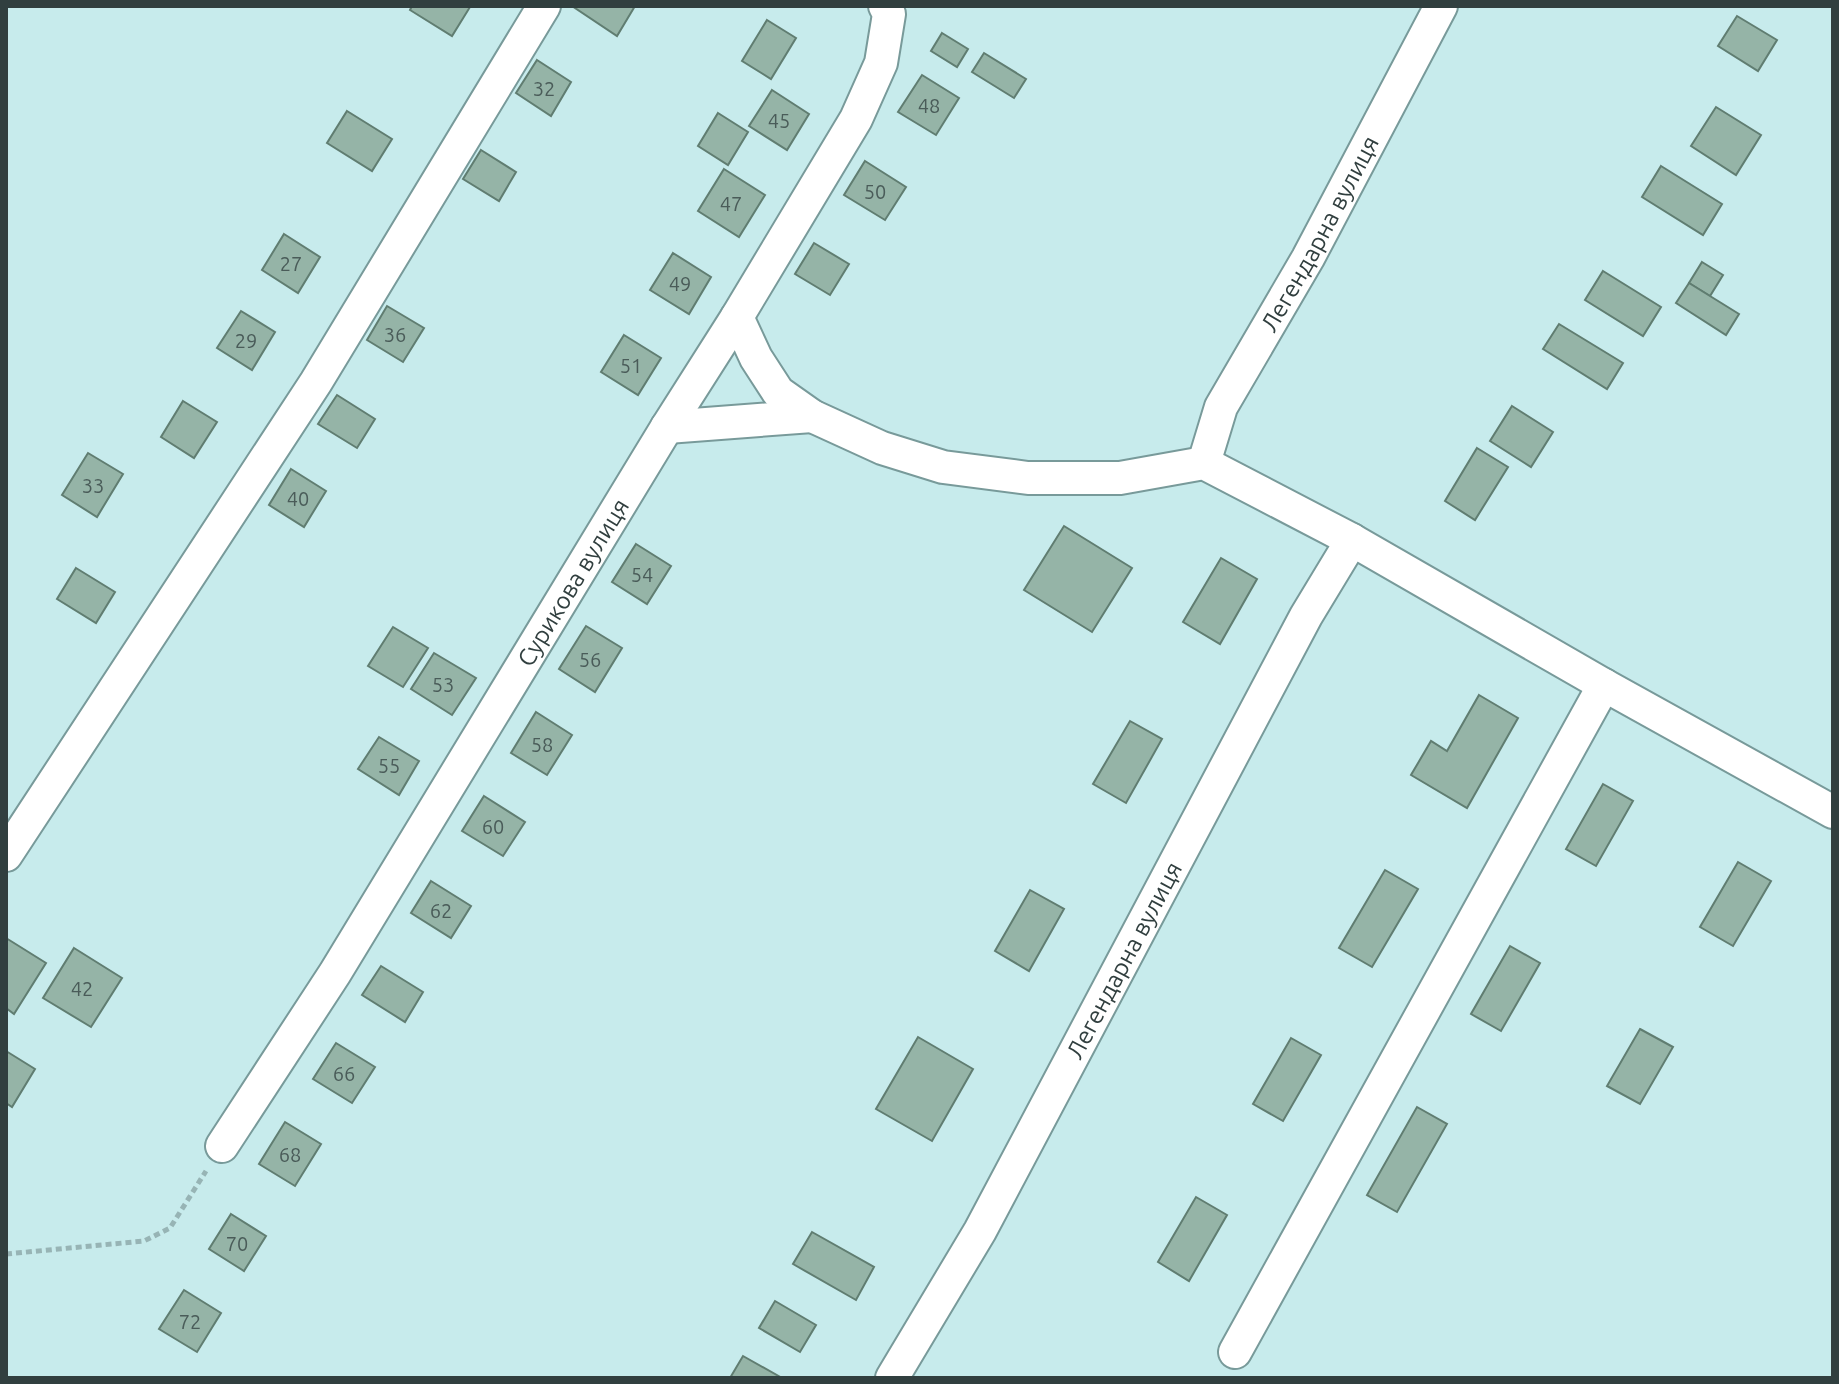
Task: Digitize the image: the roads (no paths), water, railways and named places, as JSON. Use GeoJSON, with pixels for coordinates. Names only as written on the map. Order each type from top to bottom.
{"type":"FeatureCollection","features":[{"type":"Feature","properties":{"kind":"street"},"geometry":{"type":"LineString","coordinates":[[6,855],[316,382],[544,6]]}},
{"type":"Feature","properties":{"kind":"street","name":"Сурикова вулиця"},"geometry":{"type":"LineString","coordinates":[[222,1146],[335,973],[856,119],[881,63],[889,14],[885,6]]}},
{"type":"Feature","properties":{"kind":"street","name":"Легендарна вулиця"},"geometry":{"type":"LineString","coordinates":[[1204,463],[1221,407],[1308,258],[1441,6]]}},
{"type":"Feature","properties":{"kind":"street"},"geometry":{"type":"LineString","coordinates":[[737,317],[756,358],[778,392],[812,416],[882,448],[943,467],[1028,478],[1120,478],[1204,463],[1352,540],[1833,812]]}},
{"type":"Feature","properties":{"kind":"street"},"geometry":{"type":"LineString","coordinates":[[667,427],[812,416]]}},
{"type":"Feature","properties":{"kind":"street","name":"Легендарна вулиця"},"geometry":{"type":"LineString","coordinates":[[892,1378],[980,1231],[1306,616],[1352,540]]}},
{"type":"Feature","properties":{"kind":"street"},"geometry":{"type":"LineString","coordinates":[[1235,1352],[1604,685]]}}]}
